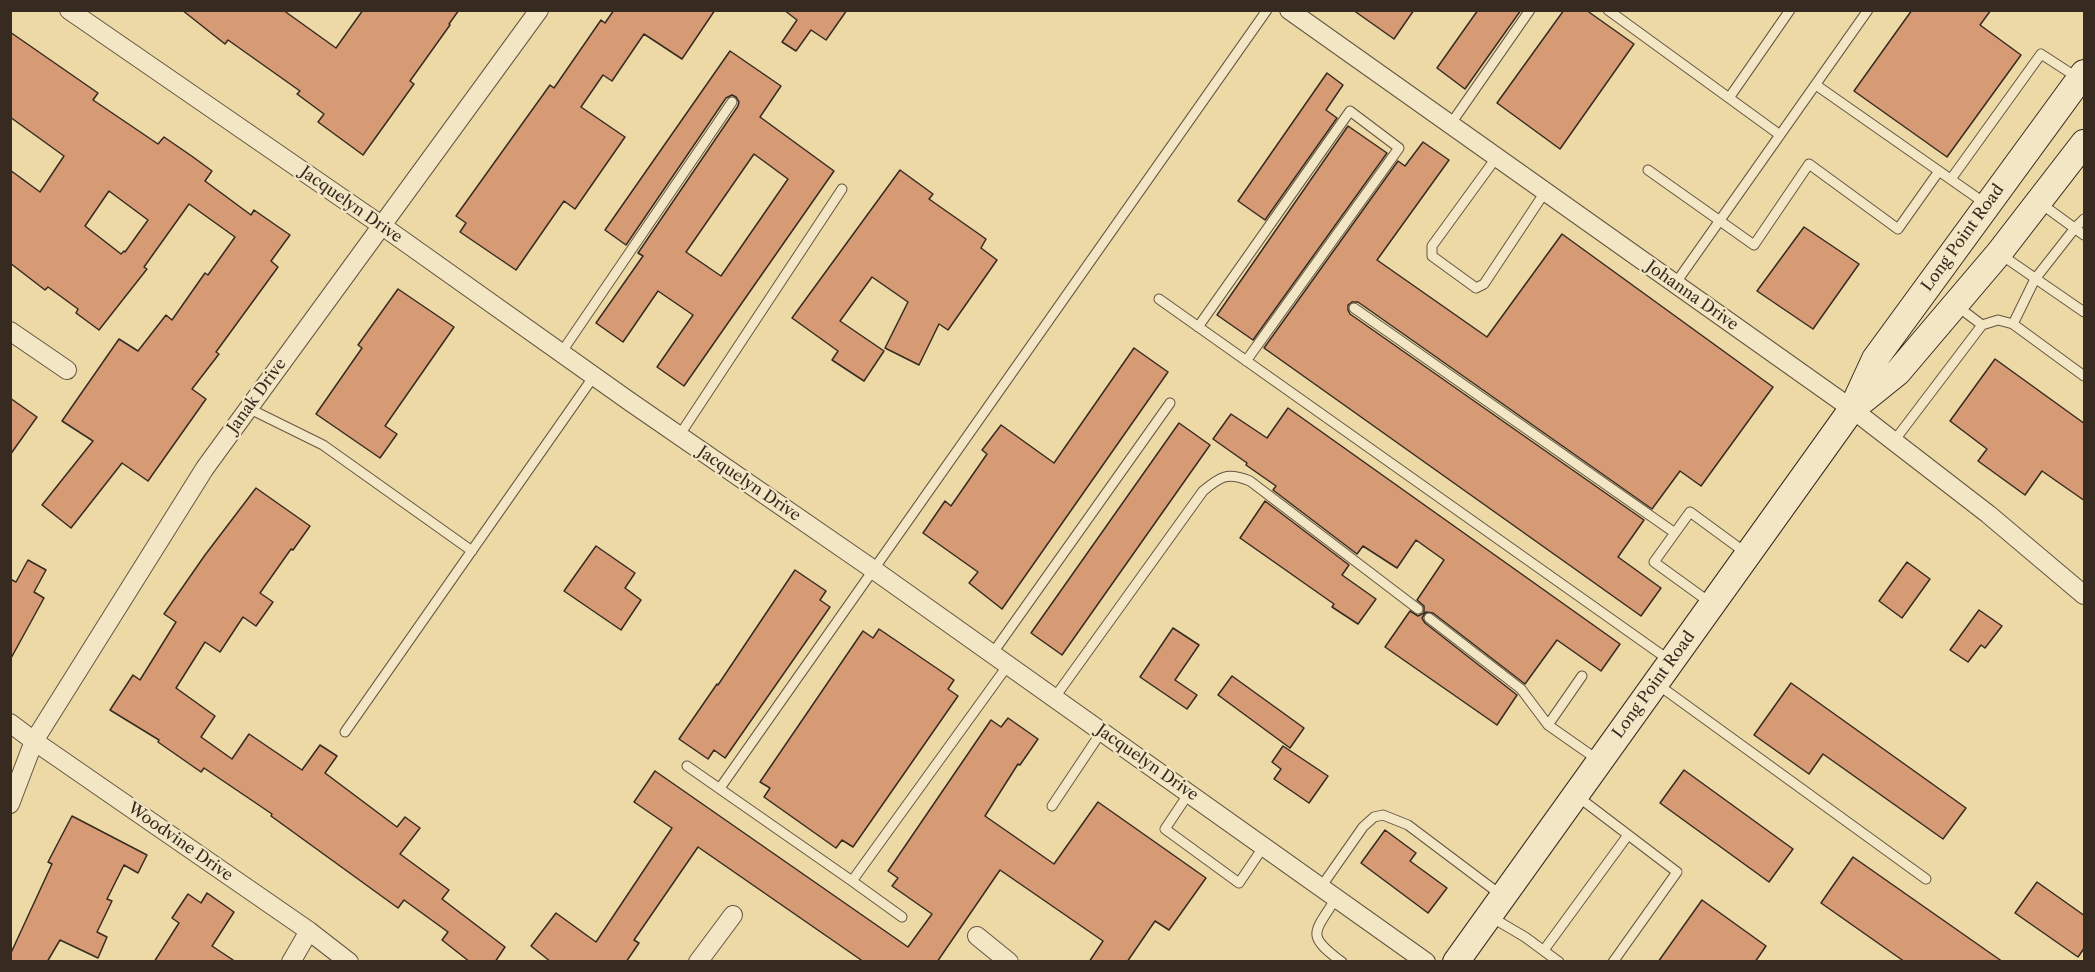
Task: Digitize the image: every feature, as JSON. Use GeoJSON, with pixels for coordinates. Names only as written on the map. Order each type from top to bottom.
{"type":"FeatureCollection","features":[{"type":"Feature","properties":{"kind":"main road","name":"Long Point Road"},"geometry":{"type":"LineString","coordinates":[[1456,962],[1852,409],[1875,359],[2082,76]]}},
{"type":"Feature","properties":{"kind":"main road","name":"Long Point Road"},"geometry":{"type":"LineString","coordinates":[[1852,409],[1898,372],[2079,154]]}},
{"type":"Feature","properties":{"kind":"street","name":"Jacquelyn Drive"},"geometry":{"type":"LineString","coordinates":[[69,10],[381,225],[679,436],[1008,664],[1426,962]]}},
{"type":"Feature","properties":{"kind":"street","name":"Janak Drive"},"geometry":{"type":"LineString","coordinates":[[10,804],[34,741],[205,468],[539,10]]}},
{"type":"Feature","properties":{"kind":"street","name":"Johanna Drive"},"geometry":{"type":"LineString","coordinates":[[1289,10],[1852,409],[1988,514],[2085,595]]}},
{"type":"Feature","properties":{"kind":"street"},"geometry":{"type":"LineString","coordinates":[[10,331],[67,370]]}},
{"type":"Feature","properties":{"kind":"street","name":"Woodvine Drive"},"geometry":{"type":"LineString","coordinates":[[10,723],[309,931],[349,962]]}},
{"type":"Feature","properties":{"kind":"street"},"geometry":{"type":"LineString","coordinates":[[698,962],[733,915]]}},
{"type":"Feature","properties":{"kind":"street"},"geometry":{"type":"LineString","coordinates":[[291,962],[309,931]]}},
{"type":"Feature","properties":{"kind":"street"},"geometry":{"type":"LineString","coordinates":[[977,936],[1009,962]]}},
{"type":"Feature","properties":{"kind":"lane"},"geometry":{"type":"LineString","coordinates":[[720,788],[1267,10]]}},
{"type":"Feature","properties":{"kind":"lane"},"geometry":{"type":"LineString","coordinates":[[1450,125],[1530,10]]}},
{"type":"Feature","properties":{"kind":"lane"},"geometry":{"type":"LineString","coordinates":[[1608,10],[1780,135]]}},
{"type":"Feature","properties":{"kind":"lane"},"geometry":{"type":"LineString","coordinates":[[1729,98],[1790,10]]}},
{"type":"Feature","properties":{"kind":"lane"},"geometry":{"type":"LineString","coordinates":[[1675,284],[1868,10]]}},
{"type":"Feature","properties":{"kind":"lane"},"geometry":{"type":"LineString","coordinates":[[1951,179],[2041,54],[2082,76]]}},
{"type":"Feature","properties":{"kind":"lane"},"geometry":{"type":"LineString","coordinates":[[1816,85],[1988,205]]}},
{"type":"Feature","properties":{"kind":"lane"},"geometry":{"type":"LineString","coordinates":[[561,352],[732,102]]}},
{"type":"Feature","properties":{"kind":"lane"},"geometry":{"type":"LineString","coordinates":[[1198,327],[1350,111],[1400,148],[1246,361]]}},
{"type":"Feature","properties":{"kind":"lane"},"geometry":{"type":"LineString","coordinates":[[1496,158],[1432,246],[1432,256],[1476,288],[1484,284],[1545,192]]}},
{"type":"Feature","properties":{"kind":"lane"},"geometry":{"type":"LineString","coordinates":[[1648,170],[1754,244],[1809,164],[1898,229],[1939,171]]}},
{"type":"Feature","properties":{"kind":"lane"},"geometry":{"type":"LineString","coordinates":[[679,436],[842,189]]}},
{"type":"Feature","properties":{"kind":"lane"},"geometry":{"type":"LineString","coordinates":[[2039,202],[2085,235]]}},
{"type":"Feature","properties":{"kind":"lane"},"geometry":{"type":"LineString","coordinates":[[2013,324],[2035,279],[2075,228],[2085,219]]}},
{"type":"Feature","properties":{"kind":"lane"},"geometry":{"type":"LineString","coordinates":[[1999,253],[2085,312]]}},
{"type":"Feature","properties":{"kind":"lane"},"geometry":{"type":"LineString","coordinates":[[1159,300],[1671,661]]}},
{"type":"Feature","properties":{"kind":"lane"},"geometry":{"type":"LineString","coordinates":[[1955,305],[1982,325]]}},
{"type":"Feature","properties":{"kind":"lane"},"geometry":{"type":"LineString","coordinates":[[1353,308],[1675,533]]}},
{"type":"Feature","properties":{"kind":"lane"},"geometry":{"type":"LineString","coordinates":[[1894,441],[1982,325],[1998,320],[2013,324],[2085,376]]}},
{"type":"Feature","properties":{"kind":"lane"},"geometry":{"type":"LineString","coordinates":[[345,732],[594,376]]}},
{"type":"Feature","properties":{"kind":"lane"},"geometry":{"type":"LineString","coordinates":[[992,654],[1170,403]]}},
{"type":"Feature","properties":{"kind":"lane"},"geometry":{"type":"LineString","coordinates":[[248,408],[323,445],[472,551]]}},
{"type":"Feature","properties":{"kind":"lane"},"geometry":{"type":"LineString","coordinates":[[1054,697],[1203,491],[1219,477],[1236,475],[1250,481],[1418,609]]}},
{"type":"Feature","properties":{"kind":"lane"},"geometry":{"type":"LineString","coordinates":[[1712,604],[1654,562],[1690,512],[1748,554]]}},
{"type":"Feature","properties":{"kind":"lane"},"geometry":{"type":"LineString","coordinates":[[1429,618],[1521,688],[1548,725],[1599,761]]}},
{"type":"Feature","properties":{"kind":"lane"},"geometry":{"type":"LineString","coordinates":[[852,881],[1008,664]]}},
{"type":"Feature","properties":{"kind":"lane"},"geometry":{"type":"LineString","coordinates":[[1548,725],[1582,676]]}},
{"type":"Feature","properties":{"kind":"lane"},"geometry":{"type":"LineString","coordinates":[[1655,682],[1926,879]]}},
{"type":"Feature","properties":{"kind":"lane"},"geometry":{"type":"LineString","coordinates":[[1052,806],[1102,731]]}},
{"type":"Feature","properties":{"kind":"lane"},"geometry":{"type":"LineString","coordinates":[[687,766],[902,916]]}},
{"type":"Feature","properties":{"kind":"lane"},"geometry":{"type":"LineString","coordinates":[[1190,794],[1165,830],[1239,883],[1264,846]]}},
{"type":"Feature","properties":{"kind":"lane"},"geometry":{"type":"LineString","coordinates":[[1575,794],[1677,872],[1613,962]]}},
{"type":"Feature","properties":{"kind":"lane"},"geometry":{"type":"LineString","coordinates":[[1321,887],[1362,826],[1374,817],[1383,815],[1408,825],[1559,962]]}},
{"type":"Feature","properties":{"kind":"lane"},"geometry":{"type":"LineString","coordinates":[[1544,950],[1628,835]]}},
{"type":"Feature","properties":{"kind":"lane"},"geometry":{"type":"LineString","coordinates":[[1336,898],[1316,932],[1317,939],[1326,950],[1342,962]]}},
{"type":"Feature","properties":{"kind":"building"},"geometry":{"type":"Polygon","coordinates":[[[182,10],[283,10],[336,48],[363,10],[459,10],[410,81],[414,84],[363,155],[318,122],[324,114],[297,94],[300,91],[228,40],[225,44],[182,10]]]}},
{"type":"Feature","properties":{"kind":"building"},"geometry":{"type":"Polygon","coordinates":[[[614,10],[715,10],[682,59],[644,34],[612,81],[603,75],[581,107],[625,137],[575,209],[564,201],[516,270],[460,232],[466,223],[456,216],[550,85],[554,88],[601,20],[605,23],[614,10]]]}},
{"type":"Feature","properties":{"kind":"building"},"geometry":{"type":"Polygon","coordinates":[[[784,10],[847,10],[826,40],[811,30],[796,51],[782,42],[797,20],[784,10]]]}},
{"type":"Feature","properties":{"kind":"building"},"geometry":{"type":"Polygon","coordinates":[[[1353,10],[1414,10],[1394,39],[1353,10]]]}},
{"type":"Feature","properties":{"kind":"building"},"geometry":{"type":"Polygon","coordinates":[[[1478,10],[1521,10],[1465,89],[1437,68],[1478,10]]]}},
{"type":"Feature","properties":{"kind":"building"},"geometry":{"type":"Polygon","coordinates":[[[1564,10],[1586,10],[1634,44],[1560,149],[1497,103],[1564,10]]]}},
{"type":"Feature","properties":{"kind":"building"},"geometry":{"type":"Polygon","coordinates":[[[1912,10],[1991,10],[1980,25],[2021,55],[1947,157],[1854,91],[1912,10]]]}},
{"type":"Feature","properties":{"kind":"building"},"geometry":{"type":"Polygon","coordinates":[[[10,32],[98,93],[93,100],[158,144],[164,137],[212,171],[205,181],[251,215],[254,210],[290,235],[271,261],[278,267],[216,352],[219,354],[192,389],[206,399],[148,481],[122,463],[71,528],[42,505],[93,441],[62,421],[119,339],[138,351],[166,315],[172,320],[205,273],[208,275],[235,237],[189,204],[144,267],[147,269],[99,330],[76,313],[78,309],[48,287],[45,290],[10,263],[10,170],[40,192],[64,156],[10,117],[10,32]],[[109,191],[85,226],[121,254],[125,252],[148,220],[109,191]]]}},
{"type":"Feature","properties":{"kind":"building"},"geometry":{"type":"Polygon","coordinates":[[[730,51],[781,86],[760,117],[834,171],[684,386],[657,367],[693,315],[658,291],[623,342],[596,323],[643,256],[638,253],[738,106],[739,102],[736,97],[732,95],[726,98],[626,245],[605,230],[730,51]],[[754,154],[686,252],[721,276],[788,179],[754,154]]]}},
{"type":"Feature","properties":{"kind":"building"},"geometry":{"type":"Polygon","coordinates":[[[1327,73],[1343,85],[1326,110],[1337,118],[1265,220],[1238,201],[1327,73]]]}},
{"type":"Feature","properties":{"kind":"building"},"geometry":{"type":"Polygon","coordinates":[[[1348,126],[1387,153],[1253,340],[1217,315],[1348,126]]]}},
{"type":"Feature","properties":{"kind":"building"},"geometry":{"type":"Polygon","coordinates":[[[1423,142],[1449,160],[1377,260],[1487,337],[1562,234],[1773,387],[1701,486],[1680,471],[1652,509],[1358,302],[1348,305],[1350,314],[1644,520],[1618,557],[1661,588],[1641,616],[1264,348],[1398,161],[1405,166],[1423,142]]]}},
{"type":"Feature","properties":{"kind":"building"},"geometry":{"type":"Polygon","coordinates":[[[900,170],[933,194],[929,199],[986,239],[981,248],[997,260],[948,330],[939,324],[919,365],[885,348],[908,302],[872,277],[840,321],[884,351],[864,381],[832,360],[838,351],[792,318],[900,170]]]}},
{"type":"Feature","properties":{"kind":"building"},"geometry":{"type":"Polygon","coordinates":[[[1804,227],[1859,264],[1813,329],[1757,291],[1804,227]]]}},
{"type":"Feature","properties":{"kind":"building"},"geometry":{"type":"Polygon","coordinates":[[[398,289],[454,327],[385,426],[397,434],[380,458],[316,414],[362,348],[358,345],[398,289]]]}},
{"type":"Feature","properties":{"kind":"building"},"geometry":{"type":"Polygon","coordinates":[[[1134,348],[1168,372],[1002,609],[969,583],[978,572],[923,533],[945,501],[951,506],[987,454],[982,450],[1001,425],[1054,463],[1134,348]]]}},
{"type":"Feature","properties":{"kind":"building"},"geometry":{"type":"Polygon","coordinates":[[[1995,359],[2085,424],[2085,501],[2042,471],[2025,495],[1978,461],[1987,449],[1950,421],[1995,359]]]}},
{"type":"Feature","properties":{"kind":"building"},"geometry":{"type":"Polygon","coordinates":[[[10,398],[37,417],[10,455],[10,398]]]}},
{"type":"Feature","properties":{"kind":"building"},"geometry":{"type":"Polygon","coordinates":[[[1288,408],[1620,644],[1601,671],[1557,640],[1525,684],[1433,613],[1426,612],[1422,618],[1425,623],[1517,695],[1497,725],[1385,647],[1410,611],[1418,616],[1424,613],[1424,606],[1417,600],[1444,560],[1416,540],[1397,568],[1363,546],[1357,554],[1273,490],[1276,486],[1213,439],[1231,414],[1267,438],[1288,408]]]}},
{"type":"Feature","properties":{"kind":"building"},"geometry":{"type":"Polygon","coordinates":[[[1179,423],[1210,445],[1062,655],[1031,633],[1179,423]]]}},
{"type":"Feature","properties":{"kind":"building"},"geometry":{"type":"Polygon","coordinates":[[[256,488],[310,526],[260,593],[273,602],[256,626],[243,617],[220,652],[205,642],[176,688],[215,716],[201,737],[232,759],[249,734],[302,770],[320,745],[337,756],[325,773],[397,827],[405,817],[420,828],[400,854],[449,890],[442,899],[505,947],[495,962],[470,962],[442,940],[448,932],[404,900],[398,908],[271,816],[272,814],[204,768],[201,772],[158,742],[159,740],[110,710],[133,675],[140,680],[176,622],[164,614],[256,488]]]}},
{"type":"Feature","properties":{"kind":"building"},"geometry":{"type":"Polygon","coordinates":[[[1265,501],[1349,565],[1342,575],[1376,599],[1358,624],[1332,607],[1334,604],[1240,538],[1265,501]]]}},
{"type":"Feature","properties":{"kind":"building"},"geometry":{"type":"Polygon","coordinates":[[[596,546],[635,573],[625,588],[641,600],[621,630],[564,591],[596,546]]]}},
{"type":"Feature","properties":{"kind":"building"},"geometry":{"type":"Polygon","coordinates":[[[28,560],[46,570],[34,592],[44,598],[10,660],[10,579],[16,582],[28,560]]]}},
{"type":"Feature","properties":{"kind":"building"},"geometry":{"type":"Polygon","coordinates":[[[1907,562],[1930,579],[1902,618],[1879,601],[1907,562]]]}},
{"type":"Feature","properties":{"kind":"building"},"geometry":{"type":"Polygon","coordinates":[[[795,570],[826,591],[820,600],[830,607],[725,758],[714,750],[708,759],[679,739],[795,570]]]}},
{"type":"Feature","properties":{"kind":"building"},"geometry":{"type":"Polygon","coordinates":[[[1979,610],[2002,626],[1985,648],[1981,645],[1968,662],[1950,650],[1979,610]]]}},
{"type":"Feature","properties":{"kind":"building"},"geometry":{"type":"Polygon","coordinates":[[[1173,628],[1199,645],[1175,680],[1197,695],[1187,709],[1140,677],[1173,628]]]}},
{"type":"Feature","properties":{"kind":"building"},"geometry":{"type":"Polygon","coordinates":[[[879,629],[954,680],[948,689],[958,696],[853,847],[842,840],[836,848],[764,797],[770,788],[760,782],[863,631],[873,638],[879,629]]]}},
{"type":"Feature","properties":{"kind":"building"},"geometry":{"type":"Polygon","coordinates":[[[1232,676],[1304,728],[1290,748],[1218,695],[1232,676]]]}},
{"type":"Feature","properties":{"kind":"building"},"geometry":{"type":"Polygon","coordinates":[[[1791,683],[1966,808],[1943,839],[1823,754],[1809,774],[1754,735],[1791,683]]]}},
{"type":"Feature","properties":{"kind":"building"},"geometry":{"type":"Polygon","coordinates":[[[1008,718],[1038,739],[1020,765],[1018,764],[985,816],[1054,864],[1098,802],[1206,878],[1169,930],[1155,921],[1127,962],[1089,962],[1103,941],[1000,870],[937,962],[864,962],[698,847],[634,940],[639,943],[626,962],[551,962],[531,946],[556,913],[596,942],[672,828],[634,802],[655,771],[908,947],[932,914],[892,886],[898,878],[888,871],[991,720],[1001,727],[1008,718]]]}},
{"type":"Feature","properties":{"kind":"building"},"geometry":{"type":"Polygon","coordinates":[[[1283,746],[1328,776],[1309,803],[1274,779],[1281,769],[1272,762],[1283,746]]]}},
{"type":"Feature","properties":{"kind":"building"},"geometry":{"type":"Polygon","coordinates":[[[1684,770],[1793,849],[1769,882],[1660,803],[1684,770]]]}},
{"type":"Feature","properties":{"kind":"building"},"geometry":{"type":"Polygon","coordinates":[[[72,816],[147,855],[138,873],[124,865],[107,899],[112,901],[97,932],[107,937],[98,958],[60,940],[47,962],[10,962],[10,955],[52,864],[48,862],[72,816]]]}},
{"type":"Feature","properties":{"kind":"building"},"geometry":{"type":"Polygon","coordinates":[[[1385,830],[1416,853],[1410,861],[1447,888],[1428,913],[1361,863],[1385,830]]]}},
{"type":"Feature","properties":{"kind":"building"},"geometry":{"type":"Polygon","coordinates":[[[1853,857],[2003,962],[1905,962],[1821,903],[1853,857]]]}},
{"type":"Feature","properties":{"kind":"building"},"geometry":{"type":"Polygon","coordinates":[[[2037,882],[2085,916],[2085,947],[2078,957],[2015,913],[2037,882]]]}},
{"type":"Feature","properties":{"kind":"building"},"geometry":{"type":"Polygon","coordinates":[[[207,893],[234,912],[212,946],[236,962],[154,962],[179,923],[172,918],[188,894],[201,903],[207,893]]]}},
{"type":"Feature","properties":{"kind":"building"},"geometry":{"type":"Polygon","coordinates":[[[1702,900],[1766,946],[1755,962],[1658,962],[1702,900]]]}}]}
